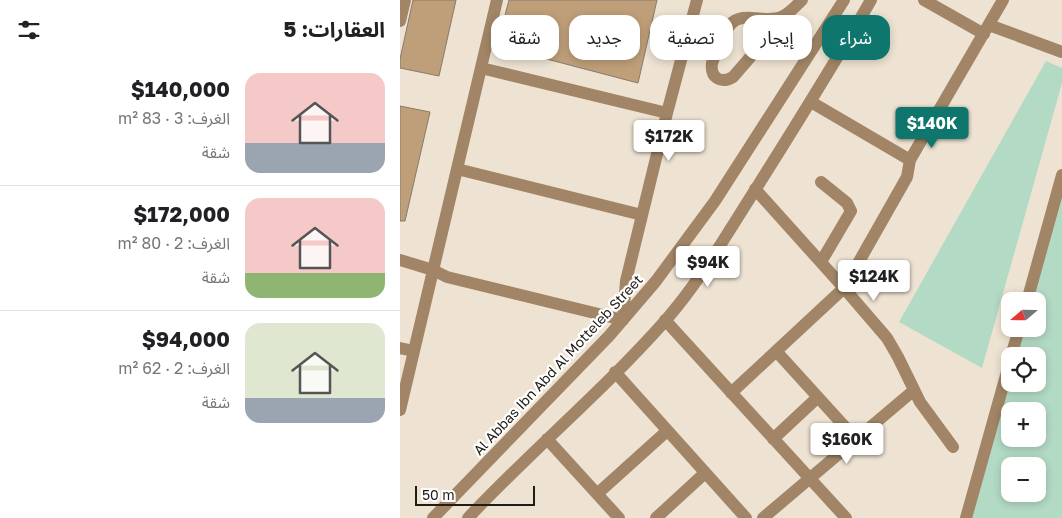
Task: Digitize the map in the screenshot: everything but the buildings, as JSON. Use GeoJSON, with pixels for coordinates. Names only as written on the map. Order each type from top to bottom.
{"type":"FeatureCollection","features":[{"type":"Feature","properties":{"kind":"street"},"geometry":{"type":"LineString","coordinates":[[400,21],[405,0]]}},
{"type":"Feature","properties":{"kind":"street"},"geometry":{"type":"LineString","coordinates":[[400,410],[497,0]]}},
{"type":"Feature","properties":{"kind":"street"},"geometry":{"type":"LineString","coordinates":[[400,260],[433,270],[447,277],[623,320],[626,281],[697,0]]}},
{"type":"Feature","properties":{"kind":"street"},"geometry":{"type":"LineString","coordinates":[[784,15],[802,0]]}},
{"type":"Feature","properties":{"kind":"street","name":"Al Abbas Ibn Abd Al Motteleb Street"},"geometry":{"type":"LineString","coordinates":[[434,518],[623,320],[656,281],[715,201],[844,0]]}},
{"type":"Feature","properties":{"kind":"street"},"geometry":{"type":"LineString","coordinates":[[924,0],[986,30],[1062,52]]}},
{"type":"Feature","properties":{"kind":"street"},"geometry":{"type":"LineString","coordinates":[[731,393],[844,288],[907,177],[910,160],[1003,0]]}},
{"type":"Feature","properties":{"kind":"street"},"geometry":{"type":"LineString","coordinates":[[472,516],[666,320],[713,257],[811,102],[868,1]]}},
{"type":"Feature","properties":{"kind":"street"},"geometry":{"type":"LineString","coordinates":[[744,17],[773,20],[782,17],[767,38],[733,77],[727,80],[720,80],[714,77],[711,70],[712,63],[730,25],[744,17]]}},
{"type":"Feature","properties":{"kind":"street"},"geometry":{"type":"LineString","coordinates":[[481,68],[667,113]]}},
{"type":"Feature","properties":{"kind":"street"},"geometry":{"type":"LineString","coordinates":[[811,102],[910,160]]}},
{"type":"Feature","properties":{"kind":"street"},"geometry":{"type":"LineString","coordinates":[[457,169],[642,215]]}},
{"type":"Feature","properties":{"kind":"street"},"geometry":{"type":"LineString","coordinates":[[1030,292],[1062,176]]}},
{"type":"Feature","properties":{"kind":"street"},"geometry":{"type":"LineString","coordinates":[[821,182],[847,203],[851,211],[821,262]]}},
{"type":"Feature","properties":{"kind":"street"},"geometry":{"type":"LineString","coordinates":[[755,189],[887,338],[898,357],[913,391],[953,447]]}},
{"type":"Feature","properties":{"kind":"street"},"geometry":{"type":"LineString","coordinates":[[666,320],[846,518]]}},
{"type":"Feature","properties":{"kind":"street"},"geometry":{"type":"LineString","coordinates":[[400,348],[414,351]]}},
{"type":"Feature","properties":{"kind":"street"},"geometry":{"type":"LineString","coordinates":[[776,351],[856,439]]}},
{"type":"Feature","properties":{"kind":"street"},"geometry":{"type":"LineString","coordinates":[[615,372],[746,518]]}},
{"type":"Feature","properties":{"kind":"street"},"geometry":{"type":"LineString","coordinates":[[763,518],[913,391]]}},
{"type":"Feature","properties":{"kind":"street"},"geometry":{"type":"LineString","coordinates":[[966,518],[1001,392]]}},
{"type":"Feature","properties":{"kind":"street"},"geometry":{"type":"LineString","coordinates":[[773,439],[818,397]]}},
{"type":"Feature","properties":{"kind":"street"},"geometry":{"type":"LineString","coordinates":[[597,494],[667,430]]}},
{"type":"Feature","properties":{"kind":"street"},"geometry":{"type":"LineString","coordinates":[[547,439],[597,494],[612,516]]}},
{"type":"Feature","properties":{"kind":"street"},"geometry":{"type":"LineString","coordinates":[[656,518],[705,473]]}},
{"type":"Feature","properties":{"kind":"green space"},"geometry":{"type":"Polygon","coordinates":[[[1046,61],[1062,68],[1062,83],[1003,292],[1001,292],[1001,300],[982,368],[899,322],[1046,61]]]}},
{"type":"Feature","properties":{"kind":"green space"},"geometry":{"type":"Polygon","coordinates":[[[1062,191],[1062,518],[967,518],[1001,412],[1001,447],[1046,447],[1046,402],[1004,402],[1007,392],[1046,392],[1046,347],[1016,347],[1018,338],[1046,338],[1046,292],[1032,292],[1062,191]]]}}]}
